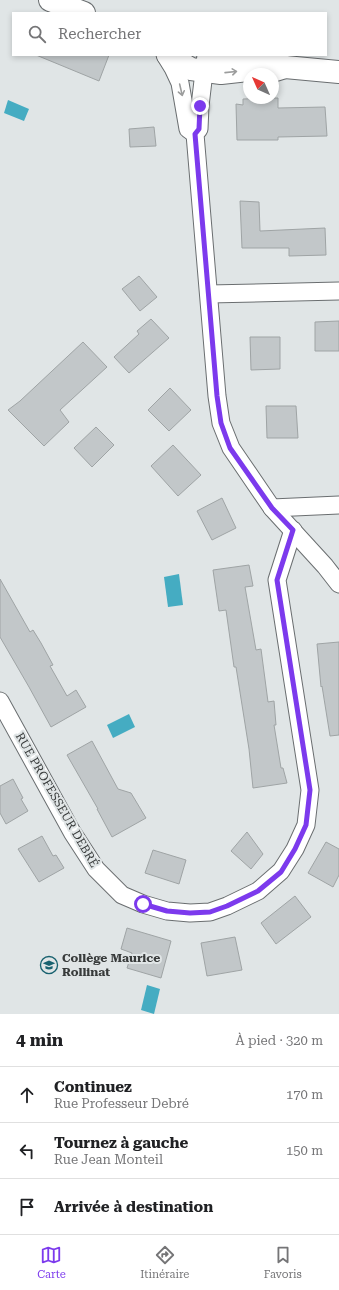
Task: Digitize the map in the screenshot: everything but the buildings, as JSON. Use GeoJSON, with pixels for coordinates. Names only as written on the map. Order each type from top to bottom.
{"type":"FeatureCollection","features":[{"type":"Feature","properties":{"kind":"street"},"geometry":{"type":"LineString","coordinates":[[50,0],[81,12]]}},
{"type":"Feature","properties":{"kind":"street"},"geometry":{"type":"LineString","coordinates":[[166,56],[180,83],[188,129],[195,134]]}},
{"type":"Feature","properties":{"kind":"street"},"geometry":{"type":"LineString","coordinates":[[170,56],[191,69],[205,63]]}},
{"type":"Feature","properties":{"kind":"street"},"geometry":{"type":"LineString","coordinates":[[232,56],[270,60],[285,67],[339,72]]}},
{"type":"Feature","properties":{"kind":"street"},"geometry":{"type":"LineString","coordinates":[[205,63],[199,129],[195,134],[217,396],[221,423],[230,448],[272,508],[325,566],[339,584]]}},
{"type":"Feature","properties":{"kind":"street"},"geometry":{"type":"LineString","coordinates":[[205,63],[221,73],[248,70],[270,72],[285,67]]}},
{"type":"Feature","properties":{"kind":"street"},"geometry":{"type":"LineString","coordinates":[[209,294],[339,291]]}},
{"type":"Feature","properties":{"kind":"street"},"geometry":{"type":"LineString","coordinates":[[272,508],[339,505]]}},
{"type":"Feature","properties":{"kind":"street","name":"RUE PROFESSEUR DEBRÉ"},"geometry":{"type":"LineString","coordinates":[[0,701],[72,832],[96,869],[122,895],[143,904],[167,911],[190,913],[210,912],[227,906],[258,891],[281,872],[295,849],[306,825],[310,790],[277,580],[293,530]]}},
{"type":"Feature","properties":{"kind":"water"},"geometry":{"type":"Polygon","coordinates":[[[8,100],[29,109],[24,121],[4,113],[8,100]]]}},
{"type":"Feature","properties":{"kind":"water"},"geometry":{"type":"Polygon","coordinates":[[[179,574],[183,605],[168,607],[164,577],[179,574]]]}},
{"type":"Feature","properties":{"kind":"water"},"geometry":{"type":"Polygon","coordinates":[[[129,714],[135,727],[113,738],[107,725],[129,714]]]}},
{"type":"Feature","properties":{"kind":"water"},"geometry":{"type":"Polygon","coordinates":[[[147,985],[160,989],[154,1014],[141,1010],[147,985]]]}},
{"type":"Feature","properties":{"kind":"place","name":"Collège Maurice Rollinat"},"geometry":{"type":"Point","coordinates":[49,965]}},
{"type":"Feature","properties":{"kind":"route"},"geometry":{"type":"LineString","coordinates":[[143,904],[167,911],[190,913],[210,912],[227,906],[258,891],[281,872],[295,849],[306,825],[310,790],[277,580],[293,530],[272,508],[230,448],[221,423],[217,396],[195,134],[199,129],[200,106]]}}]}
